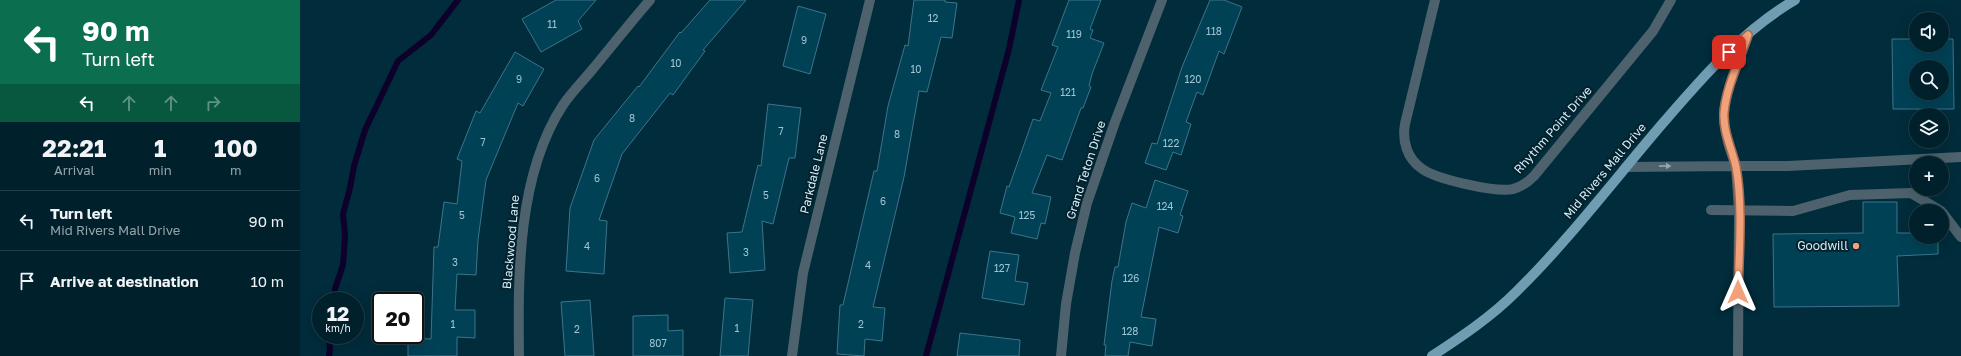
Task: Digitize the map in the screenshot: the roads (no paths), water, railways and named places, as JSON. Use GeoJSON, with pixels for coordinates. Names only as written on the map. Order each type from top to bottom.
{"type":"FeatureCollection","features":[{"type":"Feature","properties":{"kind":"main road","name":"Mid Rivers Mall Drive"},"geometry":{"type":"LineString","coordinates":[[1432,356],[1475,327],[1516,292],[1566,237],[1691,91],[1748,35],[1795,0]]}},
{"type":"Feature","properties":{"kind":"street","name":"Blackwood Lane"},"geometry":{"type":"LineString","coordinates":[[519,356],[518,305],[525,210],[532,175],[545,142],[563,106],[650,0]]}},
{"type":"Feature","properties":{"kind":"street","name":"Parkdale Lane"},"geometry":{"type":"LineString","coordinates":[[792,356],[802,273],[870,0]]}},
{"type":"Feature","properties":{"kind":"street","name":"Grand Teton Drive"},"geometry":{"type":"LineString","coordinates":[[1062,356],[1067,296],[1075,253],[1087,203],[1115,122],[1162,0]]}},
{"type":"Feature","properties":{"kind":"street","name":"Rhythm Point Drive"},"geometry":{"type":"LineString","coordinates":[[1435,0],[1405,124],[1404,138],[1407,151],[1415,163],[1428,173],[1500,190],[1519,187],[1534,176],[1653,31],[1671,0]]}},
{"type":"Feature","properties":{"kind":"street"},"geometry":{"type":"LineString","coordinates":[[1738,356],[1739,212],[1736,166],[1727,141],[1724,114],[1728,92],[1748,35]]}},
{"type":"Feature","properties":{"kind":"street"},"geometry":{"type":"LineString","coordinates":[[1626,166],[1788,166],[1961,157]]}},
{"type":"Feature","properties":{"kind":"street"},"geometry":{"type":"LineString","coordinates":[[1711,210],[1739,212],[1794,211],[1850,194],[1911,193],[1930,204]]}},
{"type":"Feature","properties":{"kind":"street"},"geometry":{"type":"LineString","coordinates":[[1949,221],[1961,237]]}},
{"type":"Feature","properties":{"kind":"waterway"},"geometry":{"type":"LineString","coordinates":[[335,292],[343,265],[345,236],[343,214],[354,166],[365,130],[398,61],[431,35],[458,0]]}},
{"type":"Feature","properties":{"kind":"waterway"},"geometry":{"type":"LineString","coordinates":[[926,356],[1009,49],[1019,0]]}},
{"type":"Feature","properties":{"kind":"waterway"},"geometry":{"type":"LineString","coordinates":[[329,356],[330,344]]}},
{"type":"Feature","properties":{"kind":"place","name":"Goodwill"},"geometry":{"type":"Point","coordinates":[1856,246]}}]}
